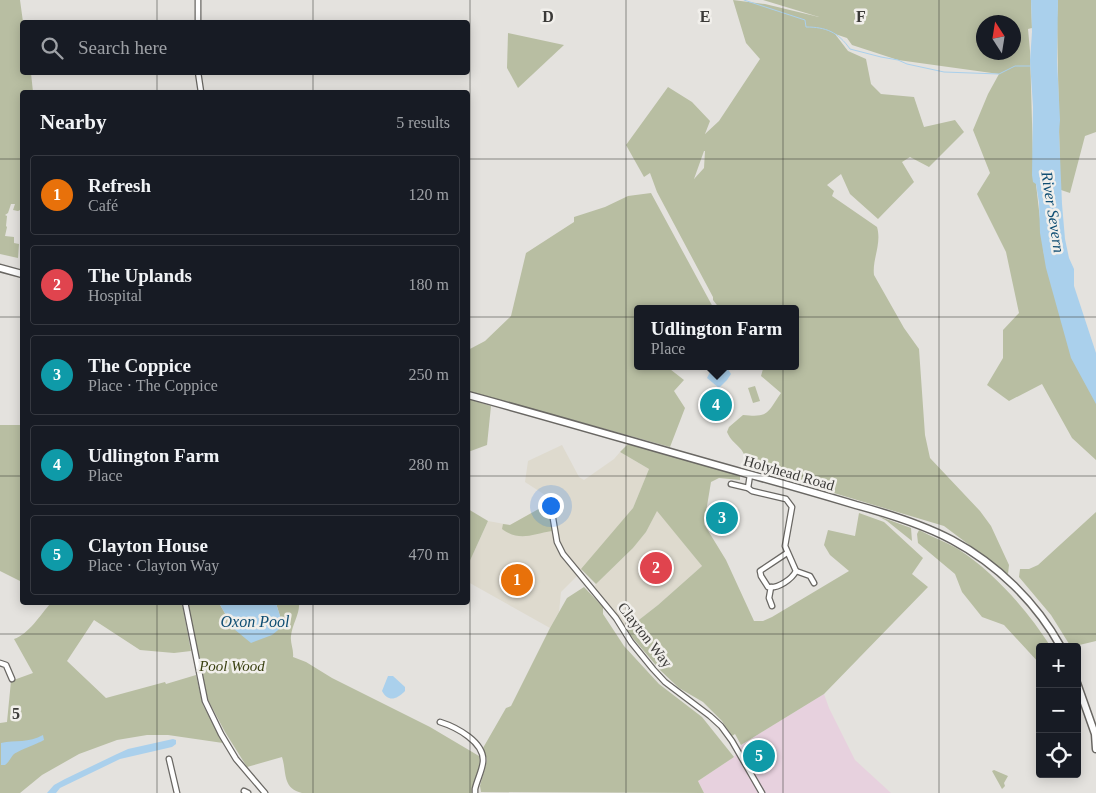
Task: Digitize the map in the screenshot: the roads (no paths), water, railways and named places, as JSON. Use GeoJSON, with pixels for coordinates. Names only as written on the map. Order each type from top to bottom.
{"type":"FeatureCollection","features":[{"type":"Feature","properties":{"kind":"main road"},"geometry":{"type":"LineString","coordinates":[[0,268],[20,273]]}},
{"type":"Feature","properties":{"kind":"main road","name":"Holyhead Road"},"geometry":{"type":"LineString","coordinates":[[470,395],[885,513],[917,524],[952,540],[984,560],[1011,582],[1048,625],[1059,643]]}},
{"type":"Feature","properties":{"kind":"main road"},"geometry":{"type":"LineString","coordinates":[[1079,688],[1095,735],[1096,749]]}},
{"type":"Feature","properties":{"kind":"street"},"geometry":{"type":"LineString","coordinates":[[198,0],[198,20]]}},
{"type":"Feature","properties":{"kind":"street"},"geometry":{"type":"LineString","coordinates":[[198,75],[201,90]]}},
{"type":"Feature","properties":{"kind":"street"},"geometry":{"type":"LineString","coordinates":[[748,488],[750,474]]}},
{"type":"Feature","properties":{"kind":"street"},"geometry":{"type":"LineString","coordinates":[[731,484],[784,498],[790,502],[792,511],[785,541],[787,553],[796,566],[796,571],[793,576],[778,586],[768,587],[760,571],[787,553]]}},
{"type":"Feature","properties":{"kind":"street","name":"Clayton Way"},"geometry":{"type":"LineString","coordinates":[[550,502],[558,542],[563,554],[616,618],[631,642],[653,669],[665,682],[720,726],[732,741],[762,793]]}},
{"type":"Feature","properties":{"kind":"street"},"geometry":{"type":"LineString","coordinates":[[796,571],[807,574],[814,583]]}},
{"type":"Feature","properties":{"kind":"street"},"geometry":{"type":"LineString","coordinates":[[771,587],[769,600],[772,606]]}},
{"type":"Feature","properties":{"kind":"street"},"geometry":{"type":"LineString","coordinates":[[186,605],[205,701],[236,759],[265,793]]}},
{"type":"Feature","properties":{"kind":"street"},"geometry":{"type":"LineString","coordinates":[[0,663],[6,665],[12,679]]}},
{"type":"Feature","properties":{"kind":"street"},"geometry":{"type":"LineString","coordinates":[[440,722],[462,731],[482,754],[483,762],[475,793]]}},
{"type":"Feature","properties":{"kind":"street"},"geometry":{"type":"LineString","coordinates":[[170,759],[177,793]]}},
{"type":"Feature","properties":{"kind":"water","name":"River Severn"},"geometry":{"type":"Polygon","coordinates":[[[1031,0],[1058,0],[1059,132],[1065,239],[1069,258],[1074,269],[1074,286],[1096,353],[1096,404],[1071,358],[1046,268],[1040,233],[1039,203],[1036,184],[1033,182],[1032,175],[1031,0]]]}},
{"type":"Feature","properties":{"kind":"water"},"geometry":{"type":"Polygon","coordinates":[[[711,370],[728,370],[731,374],[719,388],[707,378],[711,370]]]}},
{"type":"Feature","properties":{"kind":"water","name":"Oxon Pool"},"geometry":{"type":"Polygon","coordinates":[[[220,605],[277,605],[283,626],[272,635],[251,643],[234,629],[220,605]]]}},
{"type":"Feature","properties":{"kind":"water"},"geometry":{"type":"Polygon","coordinates":[[[388,676],[393,676],[405,687],[405,691],[392,699],[384,695],[382,691],[388,676]]]}},
{"type":"Feature","properties":{"kind":"water"},"geometry":{"type":"Polygon","coordinates":[[[43,735],[44,740],[15,753],[5,765],[1,765],[1,743],[38,738],[43,735]]]}},
{"type":"Feature","properties":{"kind":"water"},"geometry":{"type":"Polygon","coordinates":[[[173,739],[176,740],[176,744],[172,747],[120,759],[60,788],[56,793],[47,793],[54,785],[65,779],[128,749],[173,739]]]}},
{"type":"Feature","properties":{"kind":"waterway"},"geometry":{"type":"LineString","coordinates":[[744,0],[805,20],[806,27],[826,29],[841,38],[850,49],[898,60],[907,64],[944,72],[999,74],[1015,66],[1030,66]]}},
{"type":"Feature","properties":{"kind":"place","name":"Udlington Farm"},"geometry":{"type":"Point","coordinates":[716,405]}},
{"type":"Feature","properties":{"kind":"place","name":"The Coppice"},"geometry":{"type":"Point","coordinates":[722,518]}},
{"type":"Feature","properties":{"kind":"place","name":"The Uplands"},"geometry":{"type":"Point","coordinates":[656,568]}},
{"type":"Feature","properties":{"kind":"place","name":"Refresh"},"geometry":{"type":"Point","coordinates":[517,580]}},
{"type":"Feature","properties":{"kind":"place","name":"Clayton House"},"geometry":{"type":"Point","coordinates":[759,756]}},
{"type":"Feature","properties":{"kind":"park label","name":"Pool Wood"},"geometry":{"type":"Point","coordinates":[232,666]}}]}
